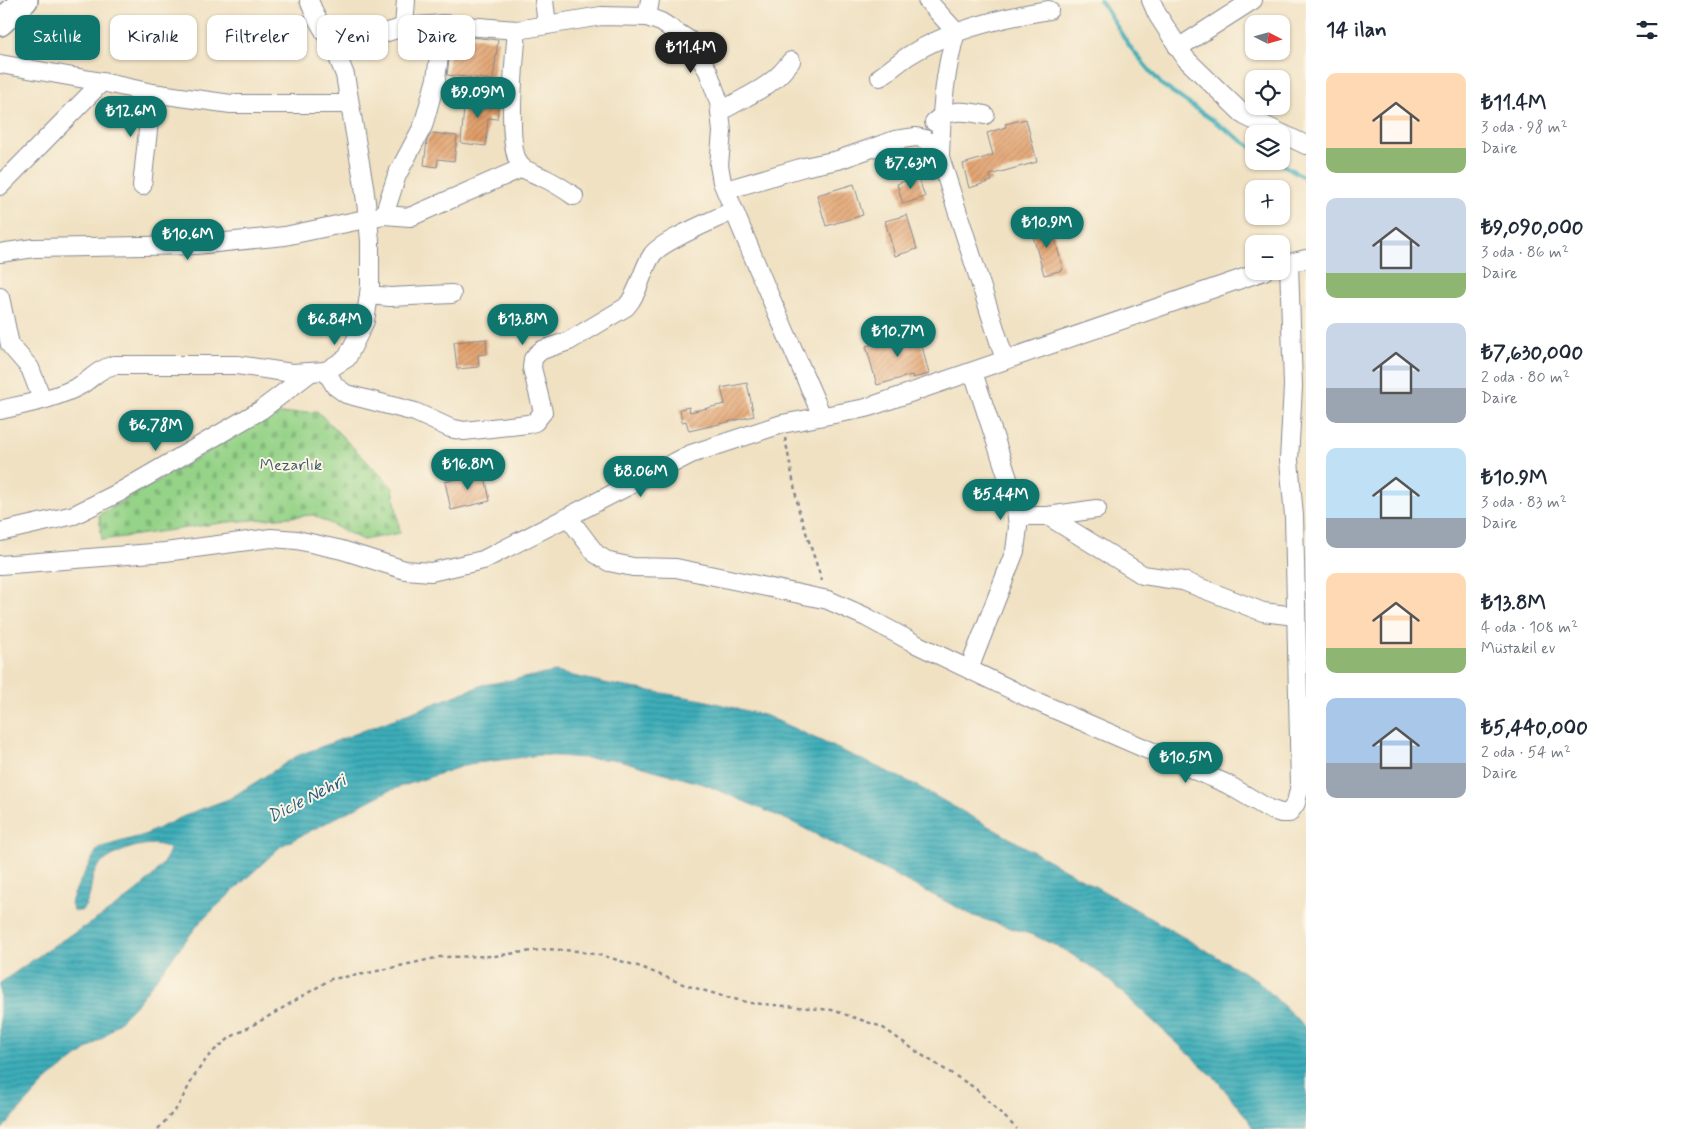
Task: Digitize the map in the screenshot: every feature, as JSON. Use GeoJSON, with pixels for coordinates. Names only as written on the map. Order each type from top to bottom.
{"type":"FeatureCollection","features":[{"type":"Feature","properties":{"kind":"highway"},"geometry":{"type":"LineString","coordinates":[[0,24],[25,0]]}},
{"type":"Feature","properties":{"kind":"street"},"geometry":{"type":"LineString","coordinates":[[309,0],[317,18]]}},
{"type":"Feature","properties":{"kind":"street"},"geometry":{"type":"LineString","coordinates":[[405,15],[406,0]]}},
{"type":"Feature","properties":{"kind":"street"},"geometry":{"type":"LineString","coordinates":[[544,0],[547,25]]}},
{"type":"Feature","properties":{"kind":"street"},"geometry":{"type":"LineString","coordinates":[[927,0],[956,32]]}},
{"type":"Feature","properties":{"kind":"street"},"geometry":{"type":"LineString","coordinates":[[1151,0],[1157,14],[1186,59],[1245,116],[1306,145]]}},
{"type":"Feature","properties":{"kind":"street"},"geometry":{"type":"LineString","coordinates":[[1178,48],[1253,0]]}},
{"type":"Feature","properties":{"kind":"street"},"geometry":{"type":"LineString","coordinates":[[475,27],[517,30],[649,9],[661,22],[689,40],[708,71],[719,102],[722,132],[719,165],[726,190],[764,285],[822,416]]}},
{"type":"Feature","properties":{"kind":"street"},"geometry":{"type":"LineString","coordinates":[[880,77],[909,55],[956,32],[1013,16],[1049,10]]}},
{"type":"Feature","properties":{"kind":"street"},"geometry":{"type":"LineString","coordinates":[[517,30],[512,106],[513,142],[518,161],[522,168],[557,184],[574,196]]}},
{"type":"Feature","properties":{"kind":"street"},"geometry":{"type":"LineString","coordinates":[[956,32],[950,53],[941,115],[940,157],[1005,360]]}},
{"type":"Feature","properties":{"kind":"street"},"geometry":{"type":"LineString","coordinates":[[339,60],[344,75],[364,186],[376,217]]}},
{"type":"Feature","properties":{"kind":"street"},"geometry":{"type":"LineString","coordinates":[[0,532],[74,515],[118,493],[261,410],[319,372],[347,358],[365,320],[369,296],[370,250],[376,217],[423,126],[436,80],[438,60]]}},
{"type":"Feature","properties":{"kind":"street"},"geometry":{"type":"LineString","coordinates":[[720,112],[772,82],[791,61]]}},
{"type":"Feature","properties":{"kind":"street"},"geometry":{"type":"LineString","coordinates":[[0,64],[152,93],[231,104],[349,104]]}},
{"type":"Feature","properties":{"kind":"street"},"geometry":{"type":"LineString","coordinates":[[0,186],[102,82]]}},
{"type":"Feature","properties":{"kind":"street"},"geometry":{"type":"LineString","coordinates":[[142,186],[152,93]]}},
{"type":"Feature","properties":{"kind":"street"},"geometry":{"type":"LineString","coordinates":[[916,137],[941,115],[955,111],[985,115]]}},
{"type":"Feature","properties":{"kind":"street"},"geometry":{"type":"LineString","coordinates":[[726,190],[804,167],[838,160],[895,140],[916,137],[925,139],[940,157]]}},
{"type":"Feature","properties":{"kind":"street"},"geometry":{"type":"LineString","coordinates":[[0,253],[34,248],[196,244],[286,236],[376,217],[410,217],[522,168]]}},
{"type":"Feature","properties":{"kind":"street"},"geometry":{"type":"LineString","coordinates":[[0,410],[42,399],[81,385],[101,368],[114,365],[237,365],[292,373],[319,372],[346,394],[415,412],[450,428],[464,431],[528,424],[535,422],[543,412],[532,368],[533,359],[537,354],[542,350],[569,341],[626,307],[633,299],[653,252],[670,241],[734,210]]}},
{"type":"Feature","properties":{"kind":"street"},"geometry":{"type":"LineString","coordinates":[[568,517],[596,554],[609,562],[633,567],[676,568],[828,600],[1033,700],[1227,784],[1269,809],[1281,813],[1289,813],[1296,803],[1300,786],[1295,616],[1300,516],[1289,460],[1293,386],[1292,262]]}},
{"type":"Feature","properties":{"kind":"street"},"geometry":{"type":"LineString","coordinates":[[0,565],[165,552],[271,538],[297,540],[342,550],[405,570],[431,572],[483,560],[690,454],[782,424],[866,408],[1245,278]]}},
{"type":"Feature","properties":{"kind":"street"},"geometry":{"type":"LineString","coordinates":[[369,296],[390,297],[452,294]]}},
{"type":"Feature","properties":{"kind":"street"},"geometry":{"type":"LineString","coordinates":[[0,297],[10,345],[30,368],[42,399]]}},
{"type":"Feature","properties":{"kind":"street"},"geometry":{"type":"LineString","coordinates":[[968,669],[1015,550],[1018,528],[1016,500],[973,372]]}},
{"type":"Feature","properties":{"kind":"street"},"geometry":{"type":"LineString","coordinates":[[1017,516],[1048,516],[1097,509]]}},
{"type":"Feature","properties":{"kind":"street"},"geometry":{"type":"LineString","coordinates":[[1048,516],[1144,575],[1184,580],[1263,612],[1295,616]]}},
{"type":"Feature","properties":{"kind":"path"},"geometry":{"type":"LineString","coordinates":[[782,424],[799,511],[828,600]]}},
{"type":"Feature","properties":{"kind":"path"},"geometry":{"type":"LineString","coordinates":[[158,1129],[177,1108],[196,1073],[211,1053],[231,1037],[331,979],[364,974],[440,957],[494,956],[547,949],[577,951],[604,956],[641,967],[685,985],[751,1003],[832,1010],[882,1027],[920,1054],[975,1088],[1017,1129]]}},
{"type":"Feature","properties":{"kind":"green space","name":"Mezarlık"},"geometry":{"type":"Polygon","coordinates":[[[317,411],[393,488],[400,533],[363,540],[313,515],[228,522],[102,540],[99,515],[271,415],[317,411]]]}},
{"type":"Feature","properties":{"kind":"water","name":"Dicle Nehri"},"geometry":{"type":"Polygon","coordinates":[[[556,672],[609,684],[703,700],[767,716],[912,783],[1257,980],[1306,1028],[1306,1129],[1253,1129],[1248,1119],[1216,1079],[1101,973],[1063,949],[1033,935],[974,916],[792,822],[706,785],[619,760],[540,755],[469,764],[388,791],[281,846],[200,922],[134,1007],[104,1037],[49,1078],[0,1129],[0,983],[135,892],[162,865],[170,850],[154,844],[143,845],[132,847],[111,856],[94,873],[88,901],[85,906],[81,911],[73,911],[71,902],[98,848],[144,835],[193,812],[229,799],[297,756],[483,685],[556,672]]]}},
{"type":"Feature","properties":{"kind":"building"},"geometry":{"type":"Polygon","coordinates":[[[475,38],[498,40],[493,80],[447,75],[449,60],[475,60],[475,38]]]}},
{"type":"Feature","properties":{"kind":"building"},"geometry":{"type":"Polygon","coordinates":[[[465,96],[499,99],[497,119],[488,118],[486,146],[461,143],[465,96]]]}},
{"type":"Feature","properties":{"kind":"building"},"geometry":{"type":"Polygon","coordinates":[[[1026,119],[1037,162],[990,175],[992,181],[969,188],[963,164],[993,155],[987,133],[1006,127],[1005,124],[1026,119]]]}},
{"type":"Feature","properties":{"kind":"building"},"geometry":{"type":"Polygon","coordinates":[[[432,133],[457,136],[454,161],[438,159],[437,167],[424,165],[427,140],[432,133]]]}},
{"type":"Feature","properties":{"kind":"building"},"geometry":{"type":"Polygon","coordinates":[[[918,176],[925,197],[903,204],[897,184],[918,176]]]}},
{"type":"Feature","properties":{"kind":"building"},"geometry":{"type":"Polygon","coordinates":[[[854,184],[863,215],[826,226],[817,195],[854,184]]]}},
{"type":"Feature","properties":{"kind":"building"},"geometry":{"type":"Polygon","coordinates":[[[907,215],[917,249],[895,256],[885,221],[907,215]]]}},
{"type":"Feature","properties":{"kind":"building"},"geometry":{"type":"Polygon","coordinates":[[[1051,223],[1063,270],[1044,275],[1031,229],[1051,223]]]}},
{"type":"Feature","properties":{"kind":"building"},"geometry":{"type":"Polygon","coordinates":[[[918,330],[929,374],[913,378],[912,375],[877,385],[866,346],[918,330]]]}},
{"type":"Feature","properties":{"kind":"building"},"geometry":{"type":"Polygon","coordinates":[[[486,339],[487,354],[478,355],[479,367],[457,369],[454,342],[486,339]]]}},
{"type":"Feature","properties":{"kind":"building"},"geometry":{"type":"Polygon","coordinates":[[[747,383],[754,416],[689,431],[686,421],[682,422],[680,409],[689,407],[690,412],[725,404],[721,388],[747,383]]]}},
{"type":"Feature","properties":{"kind":"building"},"geometry":{"type":"Polygon","coordinates":[[[484,471],[490,501],[451,510],[445,482],[484,471]]]}},
{"type":"Feature","properties":{"kind":"waterway"},"geometry":{"type":"LineString","coordinates":[[1100,0],[1130,47],[1162,85],[1245,143]]}},
{"type":"Feature","properties":{"kind":"waterway"},"geometry":{"type":"LineString","coordinates":[[1290,169],[1306,178]]}}]}
